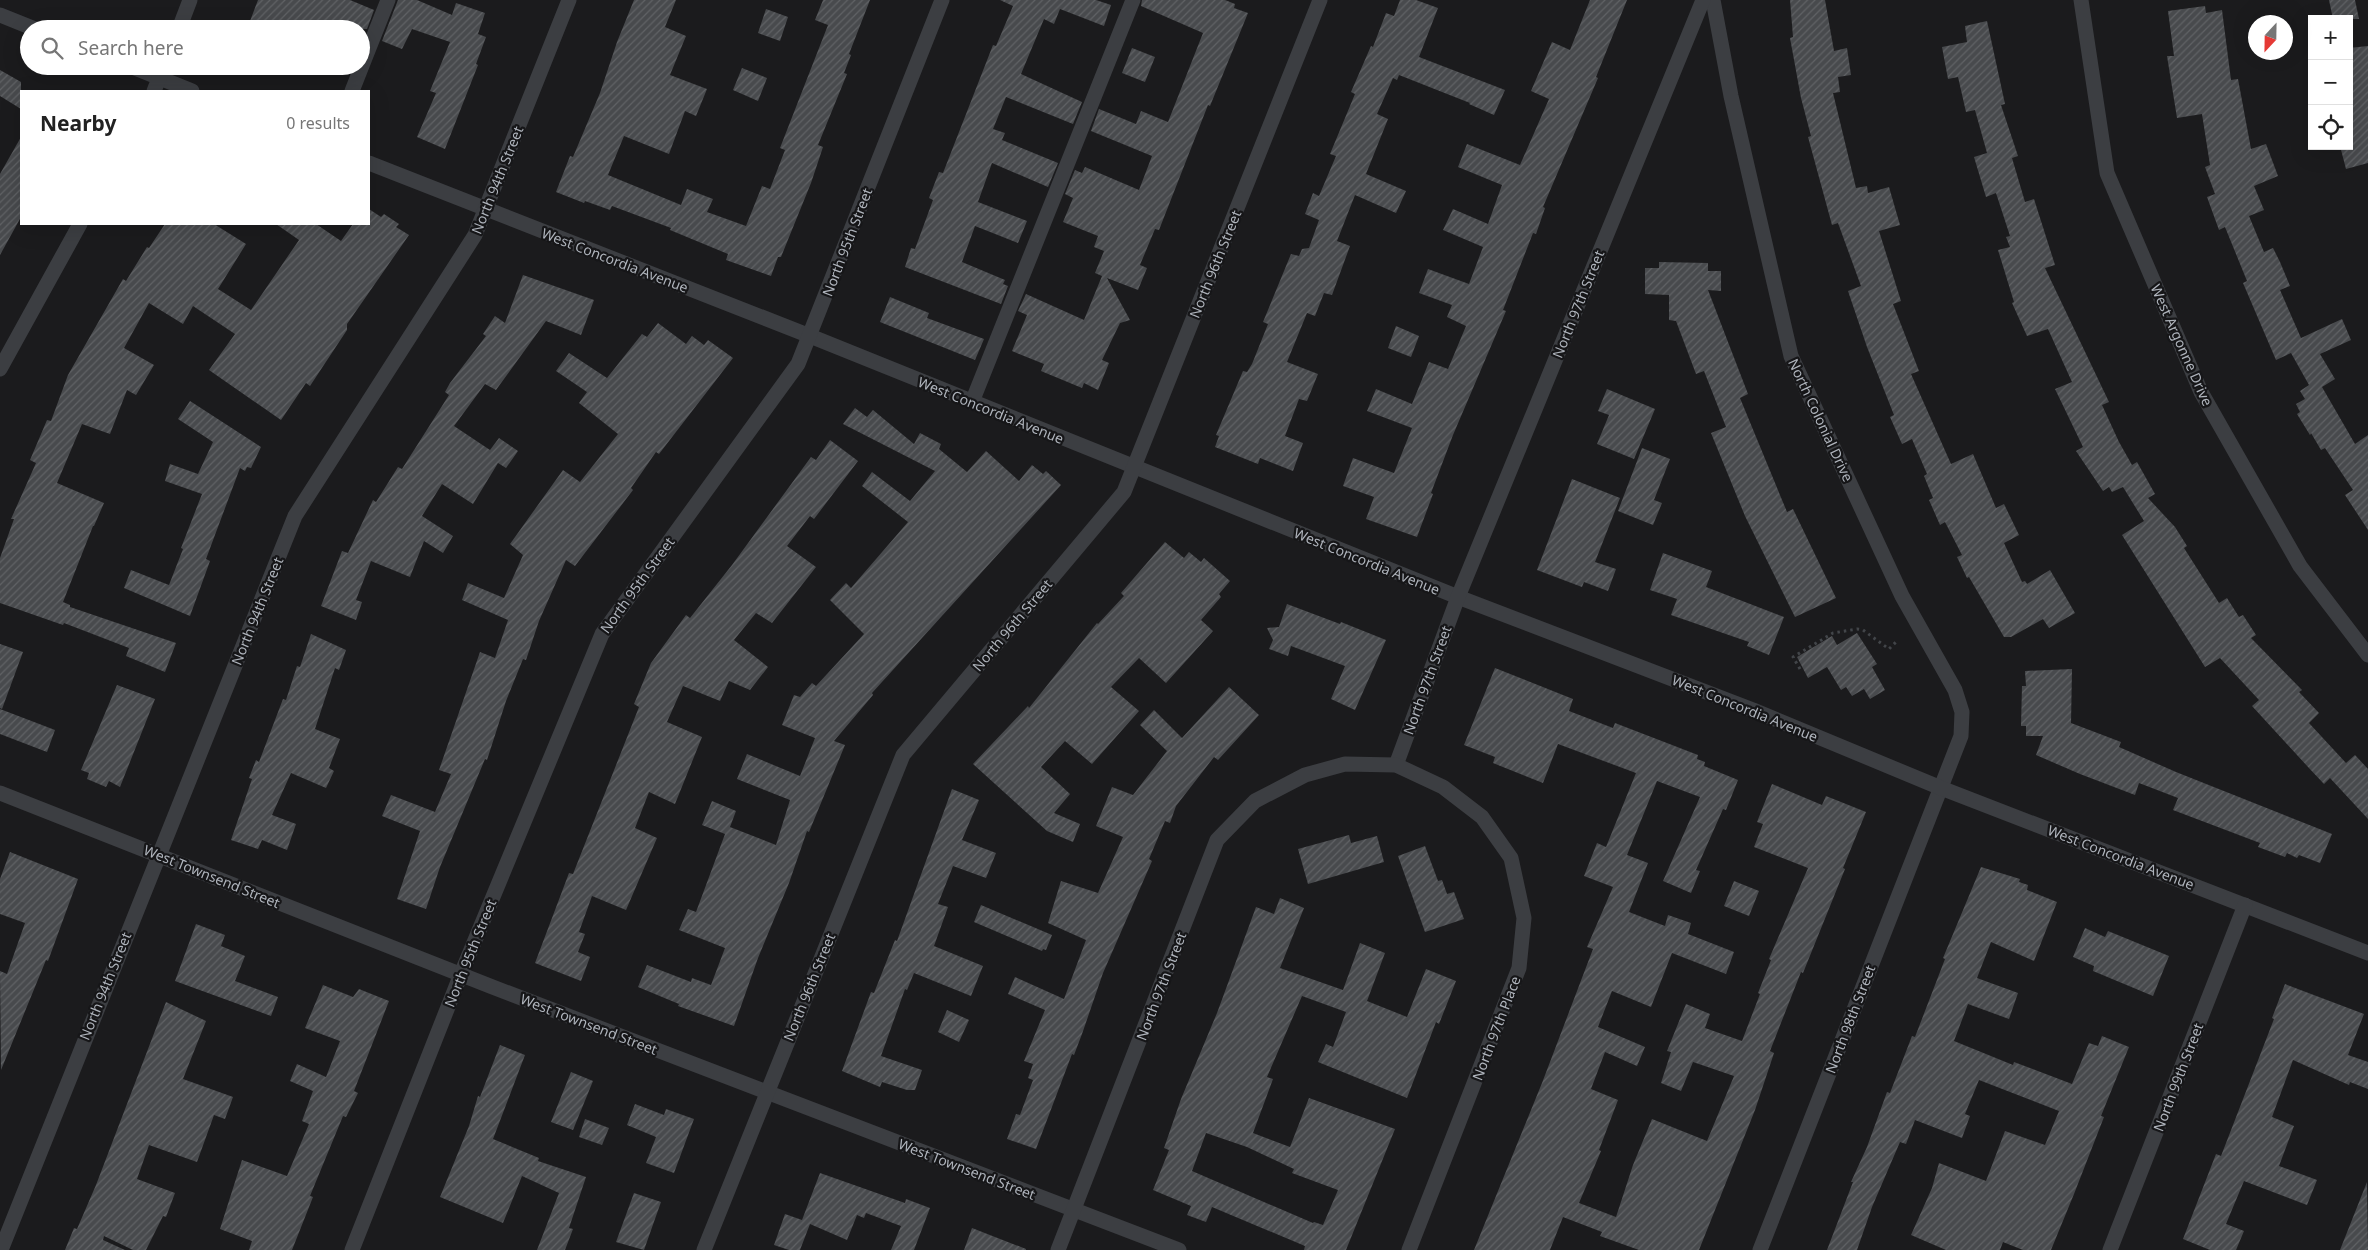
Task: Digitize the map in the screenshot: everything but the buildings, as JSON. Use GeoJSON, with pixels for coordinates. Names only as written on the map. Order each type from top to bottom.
{"type":"FeatureCollection","features":[{"type":"Feature","properties":{"kind":"street"},"geometry":{"type":"LineString","coordinates":[[182,20],[190,0]]}},
{"type":"Feature","properties":{"kind":"street"},"geometry":{"type":"LineString","coordinates":[[370,46],[388,0]]}},
{"type":"Feature","properties":{"kind":"street","name":"North 94th Street"},"geometry":{"type":"LineString","coordinates":[[1,1250],[295,516],[475,236],[568,0]]}},
{"type":"Feature","properties":{"kind":"street","name":"North 95th Street"},"geometry":{"type":"LineString","coordinates":[[352,1250],[461,974],[602,634],[798,364],[942,0]]}},
{"type":"Feature","properties":{"kind":"street"},"geometry":{"type":"LineString","coordinates":[[972,402],[1133,0]]}},
{"type":"Feature","properties":{"kind":"street","name":"North 96th Street"},"geometry":{"type":"LineString","coordinates":[[704,1250],[903,755],[1124,492],[1320,0]]}},
{"type":"Feature","properties":{"kind":"street","name":"North 97th Street"},"geometry":{"type":"LineString","coordinates":[[1058,1250],[1217,840],[1256,802],[1305,775],[1345,764],[1396,765],[1458,597],[1702,0]]}},
{"type":"Feature","properties":{"kind":"street","name":"North Colonial Drive"},"geometry":{"type":"LineString","coordinates":[[1713,0],[1731,96],[1791,356],[1902,596],[1955,690],[1962,712],[1961,736],[1940,788]]}},
{"type":"Feature","properties":{"kind":"street","name":"West Argonne Drive"},"geometry":{"type":"LineString","coordinates":[[2082,0],[2108,173],[2201,392],[2300,566],[2368,654]]}},
{"type":"Feature","properties":{"kind":"street"},"geometry":{"type":"LineString","coordinates":[[0,15],[20,23]]}},
{"type":"Feature","properties":{"kind":"street"},"geometry":{"type":"LineString","coordinates":[[352,90],[358,75]]}},
{"type":"Feature","properties":{"kind":"street"},"geometry":{"type":"LineString","coordinates":[[159,78],[189,90]]}},
{"type":"Feature","properties":{"kind":"street","name":"West Concordia Avenue"},"geometry":{"type":"LineString","coordinates":[[370,163],[810,336],[1458,597],[1753,710],[1940,788],[2368,953]]}},
{"type":"Feature","properties":{"kind":"street"},"geometry":{"type":"LineString","coordinates":[[0,369],[79,225]]}},
{"type":"Feature","properties":{"kind":"street","name":"North 97th Place"},"geometry":{"type":"LineString","coordinates":[[1396,765],[1443,787],[1482,817],[1512,858],[1524,918],[1519,968],[1409,1250]]}},
{"type":"Feature","properties":{"kind":"street","name":"North 98th Street"},"geometry":{"type":"LineString","coordinates":[[1760,1250],[1940,788]]}},
{"type":"Feature","properties":{"kind":"street","name":"West Townsend Street"},"geometry":{"type":"LineString","coordinates":[[0,793],[767,1093],[1179,1250]]}},
{"type":"Feature","properties":{"kind":"street","name":"North 99th Street"},"geometry":{"type":"LineString","coordinates":[[2110,1250],[2245,905]]}},
{"type":"Feature","properties":{"kind":"path"},"geometry":{"type":"LineString","coordinates":[[1800,669],[1793,657],[1833,633],[1857,629],[1862,630],[1889,649],[1898,640]]}}]}
